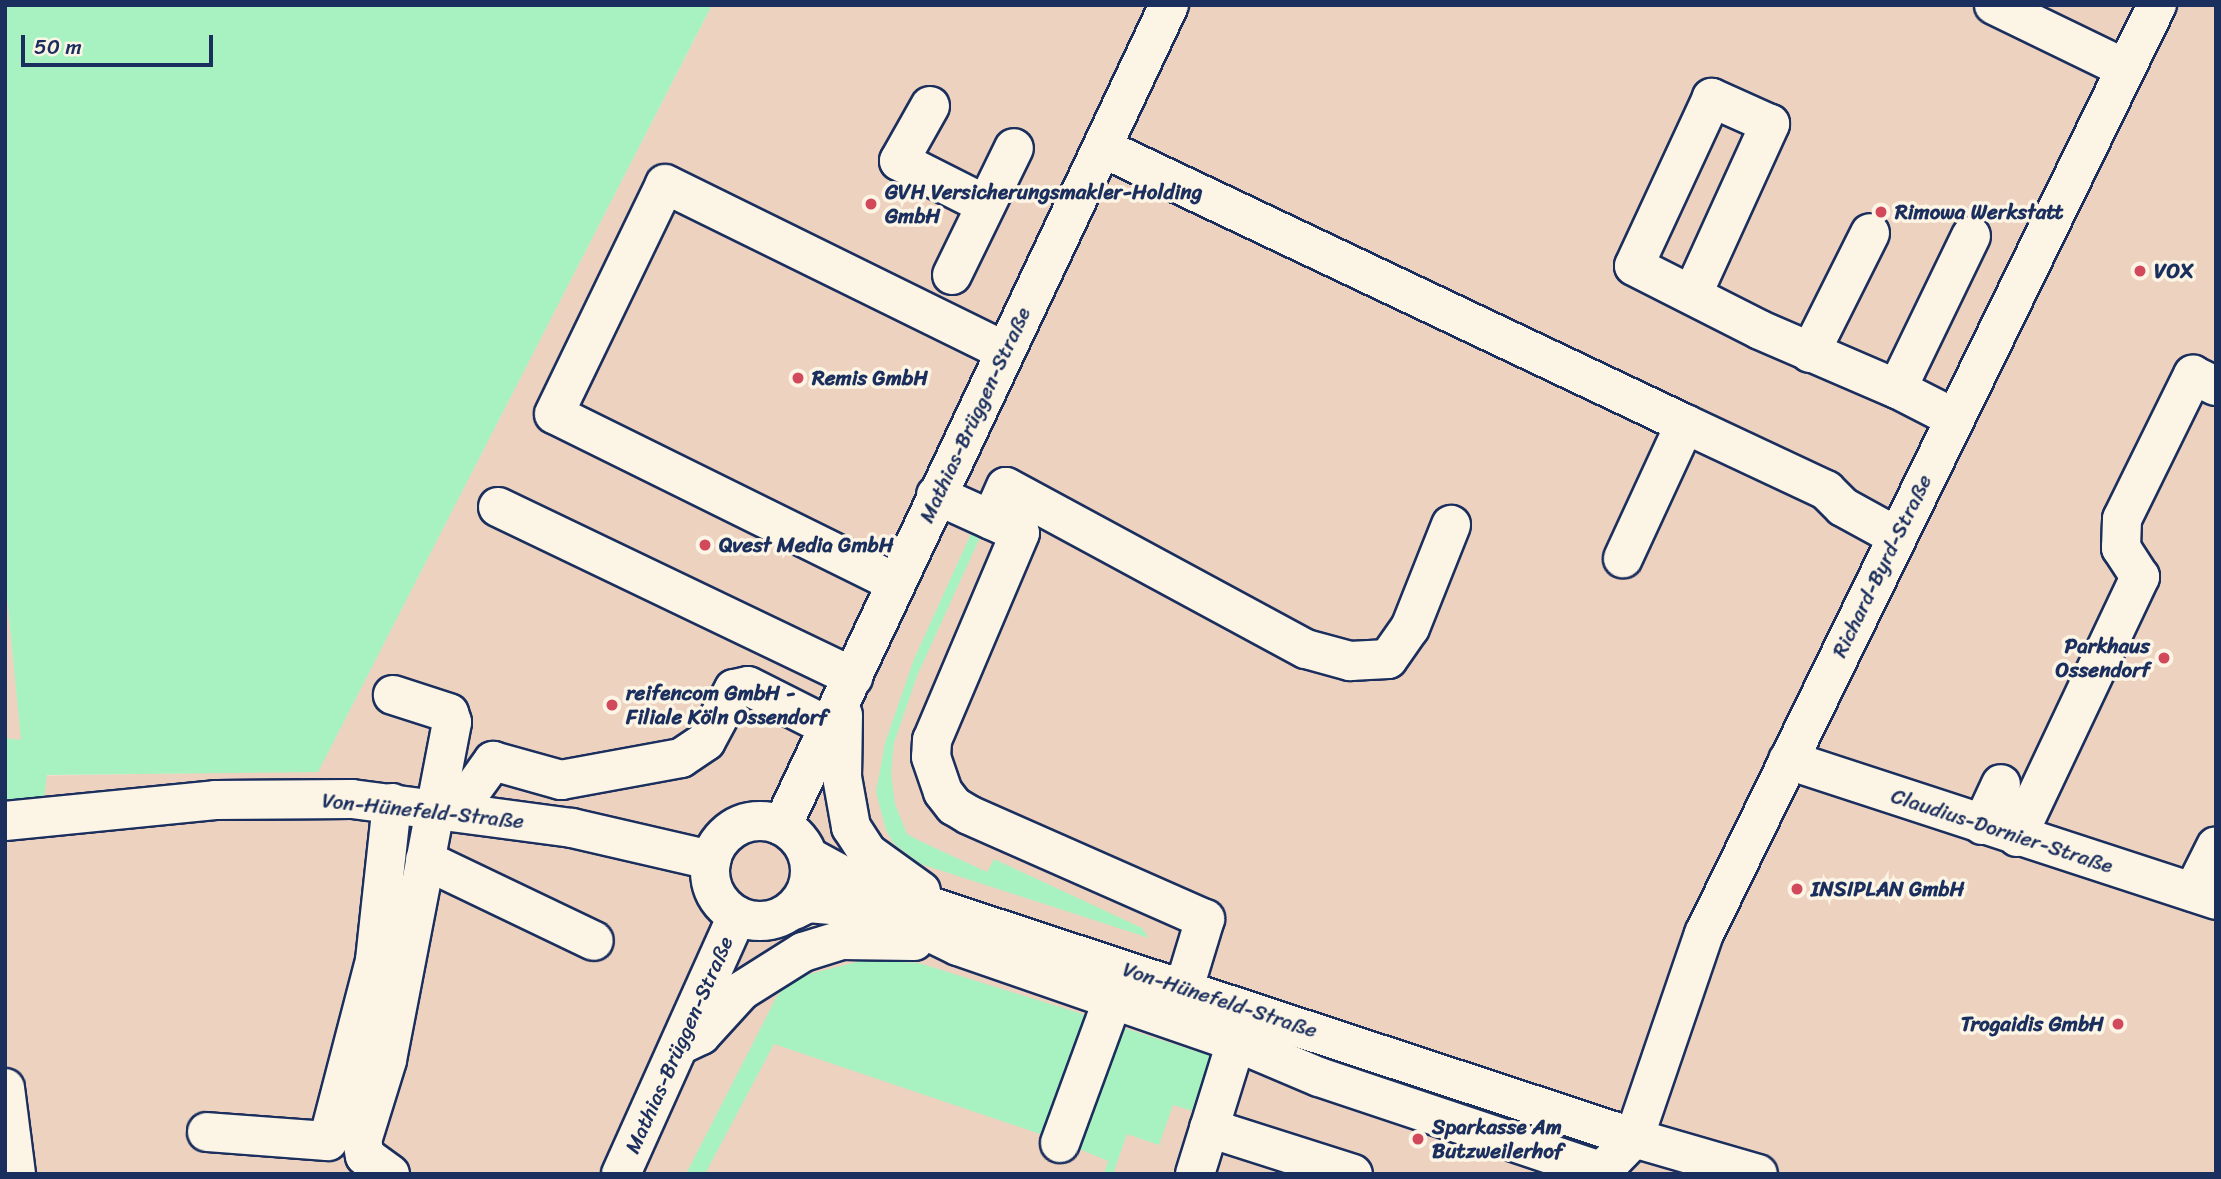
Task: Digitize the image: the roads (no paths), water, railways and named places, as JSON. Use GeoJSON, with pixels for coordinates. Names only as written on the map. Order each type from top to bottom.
{"type":"FeatureCollection","features":[{"type":"Feature","properties":{"kind":"street","name":"Mathias-Brüggen-Straße"},"geometry":{"type":"LineString","coordinates":[[782,826],[1169,5]]}},
{"type":"Feature","properties":{"kind":"street"},"geometry":{"type":"LineString","coordinates":[[1994,5],[2124,68]]}},
{"type":"Feature","properties":{"kind":"street","name":"Richard-Byrd-Straße"},"geometry":{"type":"LineString","coordinates":[[1634,1138],[1704,934],[2157,5]]}},
{"type":"Feature","properties":{"kind":"street"},"geometry":{"type":"LineString","coordinates":[[1693,293],[1770,124],[1712,98],[1634,266],[1810,353],[1897,389],[1954,418]]}},
{"type":"Feature","properties":{"kind":"street"},"geometry":{"type":"LineString","coordinates":[[930,106],[899,161],[986,205]]}},
{"type":"Feature","properties":{"kind":"street"},"geometry":{"type":"LineString","coordinates":[[952,275],[1014,148]]}},
{"type":"Feature","properties":{"kind":"street"},"geometry":{"type":"LineString","coordinates":[[1103,148],[1826,490],[1843,507],[1896,536]]}},
{"type":"Feature","properties":{"kind":"street"},"geometry":{"type":"LineString","coordinates":[[897,583],[554,414],[665,184],[1004,351]]}},
{"type":"Feature","properties":{"kind":"street"},"geometry":{"type":"LineString","coordinates":[[1810,353],[1870,233]]}},
{"type":"Feature","properties":{"kind":"street"},"geometry":{"type":"LineString","coordinates":[[1897,389],[1971,236]]}},
{"type":"Feature","properties":{"kind":"street"},"geometry":{"type":"LineString","coordinates":[[2000,831],[2140,577],[2121,548],[2122,519],[2193,375],[2216,386]]}},
{"type":"Feature","properties":{"kind":"street"},"geometry":{"type":"LineString","coordinates":[[1623,558],[1685,424]]}},
{"type":"Feature","properties":{"kind":"street"},"geometry":{"type":"LineString","coordinates":[[991,520],[1006,487],[1306,649],[1330,659],[1350,661],[1388,659],[1410,628],[1451,525]]}},
{"type":"Feature","properties":{"kind":"street"},"geometry":{"type":"LineString","coordinates":[[936,495],[1020,533],[932,740],[936,775],[954,806],[969,815],[1205,919],[1184,988]]}},
{"type":"Feature","properties":{"kind":"street"},"geometry":{"type":"LineString","coordinates":[[498,507],[851,681],[842,732],[842,777],[846,809],[860,842],[893,873],[933,898],[1000,928]]}},
{"type":"Feature","properties":{"kind":"street"},"geometry":{"type":"LineString","coordinates":[[445,810],[493,761],[561,780],[681,758],[706,741],[734,689],[748,686],[830,727]]}},
{"type":"Feature","properties":{"kind":"street"},"geometry":{"type":"LineString","coordinates":[[390,1174],[365,1156],[362,1141],[387,1060],[425,860],[445,810],[452,722],[449,713],[393,695]]}},
{"type":"Feature","properties":{"kind":"street","name":"Claudius-Dornier-Straße"},"geometry":{"type":"LineString","coordinates":[[1788,760],[2204,896]]}},
{"type":"Feature","properties":{"kind":"street"},"geometry":{"type":"LineString","coordinates":[[2000,831],[2001,784]]}},
{"type":"Feature","properties":{"kind":"street","name":"Von-Hünefeld-Straße"},"geometry":{"type":"LineString","coordinates":[[5,821],[215,800],[392,803],[572,828],[711,860]]}},
{"type":"Feature","properties":{"kind":"street"},"geometry":{"type":"LineString","coordinates":[[207,1132],[328,1141],[375,960],[392,803]]}},
{"type":"Feature","properties":{"kind":"street"},"geometry":{"type":"LineString","coordinates":[[762,821],[782,826],[794,833],[809,857],[806,893],[794,910],[756,923],[737,916],[713,889],[711,860],[719,843],[740,824],[762,821]]}},
{"type":"Feature","properties":{"kind":"street"},"geometry":{"type":"LineString","coordinates":[[2204,896],[2216,846]]}},
{"type":"Feature","properties":{"kind":"street","name":"Von-Hünefeld-Straße"},"geometry":{"type":"LineString","coordinates":[[809,857],[840,876],[1634,1138],[1758,1174]]}},
{"type":"Feature","properties":{"kind":"street"},"geometry":{"type":"LineString","coordinates":[[425,860],[594,942]]}},
{"type":"Feature","properties":{"kind":"street","name":"Von-Hünefeld-Straße"},"geometry":{"type":"LineString","coordinates":[[794,910],[808,903],[846,906],[929,932],[958,946],[1236,1042],[1319,1077],[1603,1173],[1634,1138]]}},
{"type":"Feature","properties":{"kind":"street","name":"Mathias-Brüggen-Straße"},"geometry":{"type":"LineString","coordinates":[[621,1174],[682,1044],[737,916]]}},
{"type":"Feature","properties":{"kind":"street"},"geometry":{"type":"LineString","coordinates":[[682,1044],[701,1035],[759,977],[822,945],[873,938],[958,946]]}},
{"type":"Feature","properties":{"kind":"street"},"geometry":{"type":"LineString","coordinates":[[1060,1143],[1113,999]]}},
{"type":"Feature","properties":{"kind":"street"},"geometry":{"type":"LineString","coordinates":[[1195,1174],[1236,1042]]}},
{"type":"Feature","properties":{"kind":"street"},"geometry":{"type":"LineString","coordinates":[[5,1088],[16,1174]]}},
{"type":"Feature","properties":{"kind":"street"},"geometry":{"type":"LineString","coordinates":[[1209,1128],[1353,1174]]}},
{"type":"Feature","properties":{"kind":"street"},"geometry":{"type":"LineString","coordinates":[[1484,1134],[1511,1174]]}},
{"type":"Feature","properties":{"kind":"place","name":"GVH Versicherungsmakler-Holding GmbH"},"geometry":{"type":"Point","coordinates":[871,204]}},
{"type":"Feature","properties":{"kind":"place","name":"Rimowa Werkstatt"},"geometry":{"type":"Point","coordinates":[1881,212]}},
{"type":"Feature","properties":{"kind":"place","name":"VOX"},"geometry":{"type":"Point","coordinates":[2140,271]}},
{"type":"Feature","properties":{"kind":"place","name":"Remis GmbH"},"geometry":{"type":"Point","coordinates":[798,378]}},
{"type":"Feature","properties":{"kind":"place","name":"Qvest Media GmbH"},"geometry":{"type":"Point","coordinates":[705,545]}},
{"type":"Feature","properties":{"kind":"place","name":"Parkhaus Ossendorf"},"geometry":{"type":"Point","coordinates":[2164,658]}},
{"type":"Feature","properties":{"kind":"place","name":"reifencom GmbH - Filiale Köln Ossendorf"},"geometry":{"type":"Point","coordinates":[612,705]}},
{"type":"Feature","properties":{"kind":"place","name":"INSIPLAN GmbH"},"geometry":{"type":"Point","coordinates":[1797,889]}},
{"type":"Feature","properties":{"kind":"place","name":"Trogaidis GmbH"},"geometry":{"type":"Point","coordinates":[2118,1024]}},
{"type":"Feature","properties":{"kind":"place","name":"Sparkasse Am Butzweilerhof"},"geometry":{"type":"Point","coordinates":[1418,1139]}}]}
